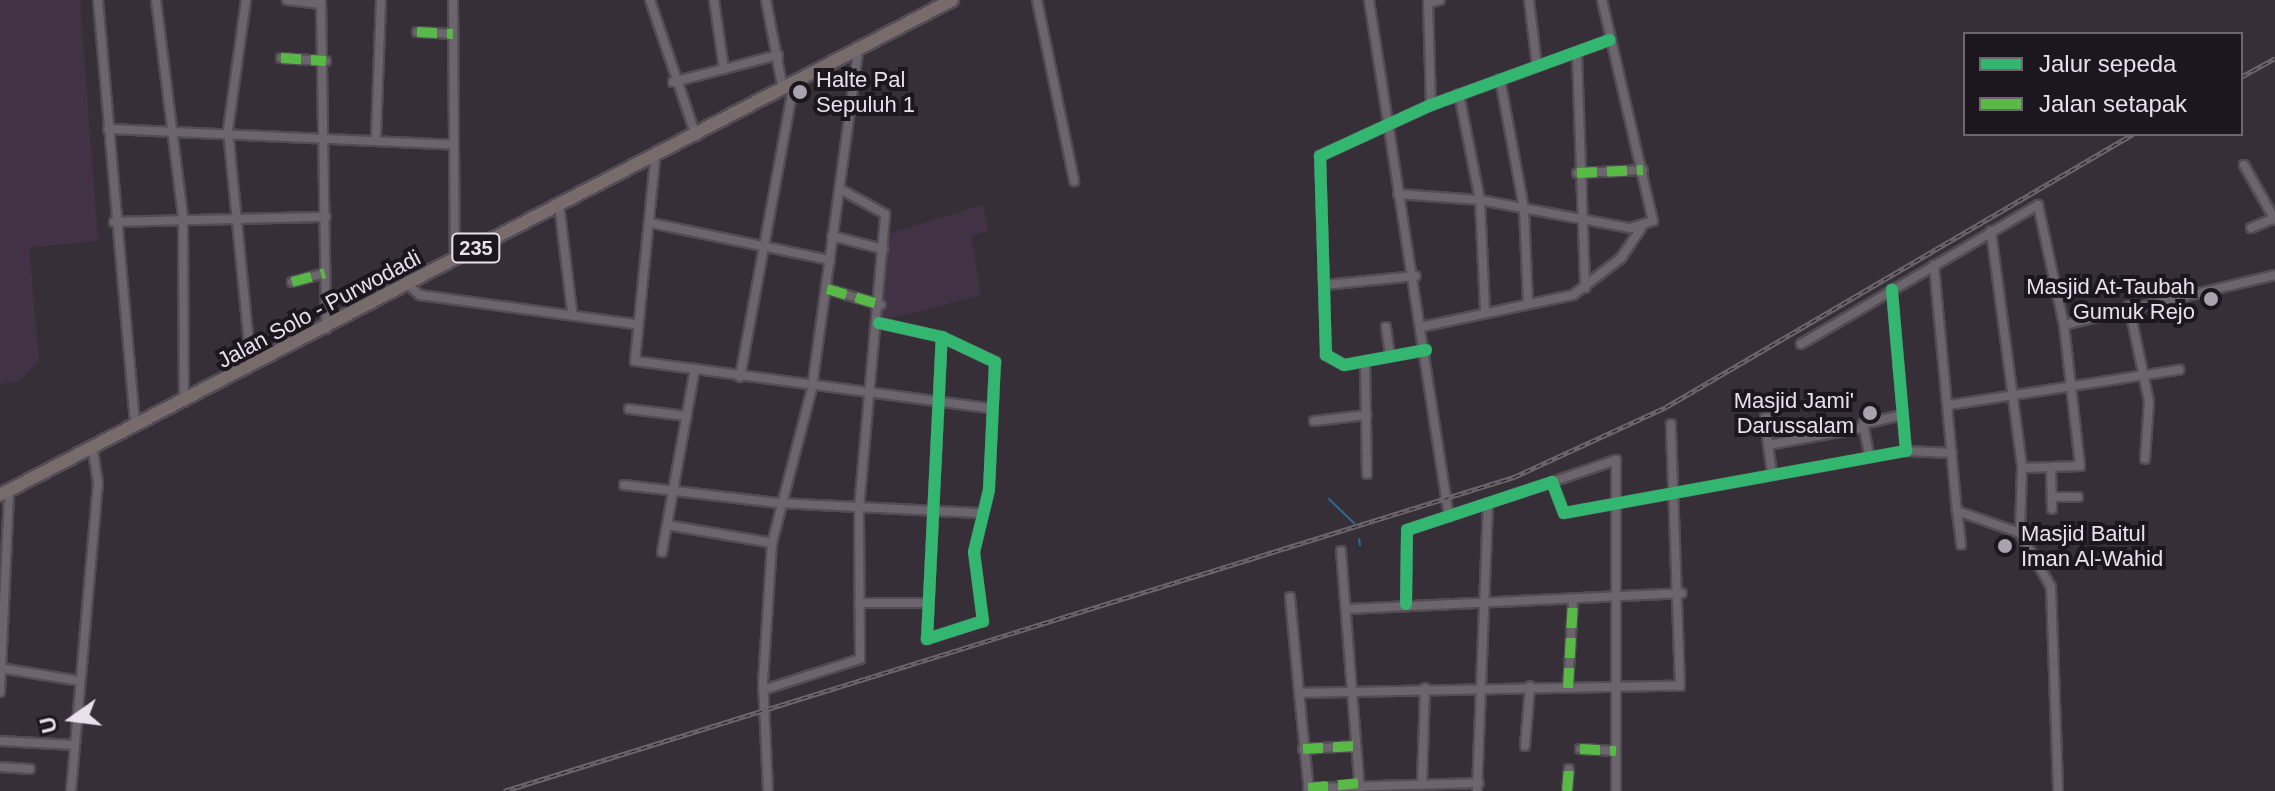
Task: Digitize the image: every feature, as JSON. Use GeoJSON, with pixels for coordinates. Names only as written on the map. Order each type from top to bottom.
{"type":"FeatureCollection","features":[{"type":"Feature","properties":{"kind":"main road","name":"Jalan Solo - Purwodadi"},"geometry":{"type":"LineString","coordinates":[[5,493],[93,453],[135,427],[326,330],[559,204],[655,160],[858,54],[952,0]]}},
{"type":"Feature","properties":{"kind":"street"},"geometry":{"type":"LineString","coordinates":[[98,0],[114,222],[135,427]]}},
{"type":"Feature","properties":{"kind":"street"},"geometry":{"type":"LineString","coordinates":[[156,0],[183,217],[184,403]]}},
{"type":"Feature","properties":{"kind":"street"},"geometry":{"type":"LineString","coordinates":[[246,0],[228,130],[251,367]]}},
{"type":"Feature","properties":{"kind":"street"},"geometry":{"type":"LineString","coordinates":[[287,0],[321,2],[328,135],[326,330]]}},
{"type":"Feature","properties":{"kind":"street"},"geometry":{"type":"LineString","coordinates":[[376,136],[381,0]]}},
{"type":"Feature","properties":{"kind":"street"},"geometry":{"type":"LineString","coordinates":[[453,0],[455,261]]}},
{"type":"Feature","properties":{"kind":"street"},"geometry":{"type":"LineString","coordinates":[[650,0],[673,82],[696,137]]}},
{"type":"Feature","properties":{"kind":"street"},"geometry":{"type":"LineString","coordinates":[[714,0],[724,69]]}},
{"type":"Feature","properties":{"kind":"street"},"geometry":{"type":"LineString","coordinates":[[740,377],[765,247],[788,89],[766,0]]}},
{"type":"Feature","properties":{"kind":"street"},"geometry":{"type":"LineString","coordinates":[[1037,0],[1074,181]]}},
{"type":"Feature","properties":{"kind":"street"},"geometry":{"type":"LineString","coordinates":[[1369,0],[1398,194],[1416,276],[1449,517]]}},
{"type":"Feature","properties":{"kind":"street"},"geometry":{"type":"LineString","coordinates":[[1431,105],[1428,2],[1440,0]]}},
{"type":"Feature","properties":{"kind":"street"},"geometry":{"type":"LineString","coordinates":[[1529,0],[1537,66]]}},
{"type":"Feature","properties":{"kind":"street"},"geometry":{"type":"LineString","coordinates":[[1421,327],[1585,288],[1656,215],[1602,0]]}},
{"type":"Feature","properties":{"kind":"street"},"geometry":{"type":"LineString","coordinates":[[417,32],[453,34]]}},
{"type":"Feature","properties":{"kind":"street"},"geometry":{"type":"LineString","coordinates":[[1426,350],[1340,365],[1326,355],[1318,160],[1431,105],[1610,40]]}},
{"type":"Feature","properties":{"kind":"street"},"geometry":{"type":"LineString","coordinates":[[768,791],[763,690],[772,543],[778,503],[812,388],[858,54]]}},
{"type":"Feature","properties":{"kind":"street"},"geometry":{"type":"LineString","coordinates":[[1577,54],[1577,219],[1585,288]]}},
{"type":"Feature","properties":{"kind":"street"},"geometry":{"type":"LineString","coordinates":[[673,82],[778,55]]}},
{"type":"Feature","properties":{"kind":"street"},"geometry":{"type":"LineString","coordinates":[[281,58],[326,61]]}},
{"type":"Feature","properties":{"kind":"street"},"geometry":{"type":"LineString","coordinates":[[1500,79],[1524,208],[1528,302]]}},
{"type":"Feature","properties":{"kind":"street"},"geometry":{"type":"LineString","coordinates":[[1459,94],[1480,200],[1485,311]]}},
{"type":"Feature","properties":{"kind":"street"},"geometry":{"type":"LineString","coordinates":[[108,129],[376,136],[454,145]]}},
{"type":"Feature","properties":{"kind":"street"},"geometry":{"type":"LineString","coordinates":[[655,160],[651,223],[634,324],[635,361],[868,396],[988,408]]}},
{"type":"Feature","properties":{"kind":"street"},"geometry":{"type":"LineString","coordinates":[[2244,165],[2274,219],[2251,228]]}},
{"type":"Feature","properties":{"kind":"street"},"geometry":{"type":"LineString","coordinates":[[1577,173],[1643,170]]}},
{"type":"Feature","properties":{"kind":"street"},"geometry":{"type":"LineString","coordinates":[[763,690],[858,662],[859,508],[868,396],[881,305],[883,208],[840,189]]}},
{"type":"Feature","properties":{"kind":"street"},"geometry":{"type":"LineString","coordinates":[[1398,194],[1480,200],[1641,228]]}},
{"type":"Feature","properties":{"kind":"street"},"geometry":{"type":"LineString","coordinates":[[559,204],[572,311]]}},
{"type":"Feature","properties":{"kind":"street"},"geometry":{"type":"LineString","coordinates":[[1801,344],[1991,231],[2040,206],[2064,325],[2078,468],[2051,469],[2021,463]]}},
{"type":"Feature","properties":{"kind":"street"},"geometry":{"type":"LineString","coordinates":[[114,222],[183,217],[326,217]]}},
{"type":"Feature","properties":{"kind":"street"},"geometry":{"type":"LineString","coordinates":[[651,223],[830,260]]}},
{"type":"Feature","properties":{"kind":"street"},"geometry":{"type":"LineString","coordinates":[[1991,231],[2021,463],[2020,533],[2053,596],[2058,791]]}},
{"type":"Feature","properties":{"kind":"street"},"geometry":{"type":"LineString","coordinates":[[832,236],[883,249]]}},
{"type":"Feature","properties":{"kind":"street"},"geometry":{"type":"LineString","coordinates":[[1934,265],[1961,545]]}},
{"type":"Feature","properties":{"kind":"street"},"geometry":{"type":"LineString","coordinates":[[292,282],[325,273]]}},
{"type":"Feature","properties":{"kind":"street"},"geometry":{"type":"LineString","coordinates":[[2064,325],[2129,306],[2275,275]]}},
{"type":"Feature","properties":{"kind":"street"},"geometry":{"type":"LineString","coordinates":[[1324,285],[1416,276]]}},
{"type":"Feature","properties":{"kind":"street"},"geometry":{"type":"LineString","coordinates":[[408,285],[420,295],[572,311],[634,324]]}},
{"type":"Feature","properties":{"kind":"street"},"geometry":{"type":"LineString","coordinates":[[827,289],[881,305]]}},
{"type":"Feature","properties":{"kind":"street"},"geometry":{"type":"LineString","coordinates":[[1892,290],[1906,451]]}},
{"type":"Feature","properties":{"kind":"street"},"geometry":{"type":"LineString","coordinates":[[2129,306],[2146,376],[2149,406],[2145,459]]}},
{"type":"Feature","properties":{"kind":"street"},"geometry":{"type":"LineString","coordinates":[[879,323],[942,337],[995,358],[988,408],[989,490],[978,513],[982,623],[927,639],[934,404],[942,337]]}},
{"type":"Feature","properties":{"kind":"street"},"geometry":{"type":"LineString","coordinates":[[1386,327],[1390,356]]}},
{"type":"Feature","properties":{"kind":"street"},"geometry":{"type":"LineString","coordinates":[[1365,362],[1367,474]]}},
{"type":"Feature","properties":{"kind":"street"},"geometry":{"type":"LineString","coordinates":[[662,552],[695,369]]}},
{"type":"Feature","properties":{"kind":"street"},"geometry":{"type":"LineString","coordinates":[[1949,405],[2014,398],[2179,370]]}},
{"type":"Feature","properties":{"kind":"street"},"geometry":{"type":"LineString","coordinates":[[629,409],[687,416]]}},
{"type":"Feature","properties":{"kind":"street"},"geometry":{"type":"LineString","coordinates":[[1314,421],[1367,415]]}},
{"type":"Feature","properties":{"kind":"street"},"geometry":{"type":"LineString","coordinates":[[1768,445],[1862,428],[1902,415]]}},
{"type":"Feature","properties":{"kind":"street"},"geometry":{"type":"LineString","coordinates":[[1772,473],[1765,418],[1774,417]]}},
{"type":"Feature","properties":{"kind":"street"},"geometry":{"type":"LineString","coordinates":[[1299,693],[1351,689],[1530,686],[1617,689],[1681,684],[1682,593],[1671,424]]}},
{"type":"Feature","properties":{"kind":"street"},"geometry":{"type":"LineString","coordinates":[[1862,428],[1869,454]]}},
{"type":"Feature","properties":{"kind":"street"},"geometry":{"type":"LineString","coordinates":[[1552,482],[1561,513],[1869,454],[1906,451],[1952,453]]}},
{"type":"Feature","properties":{"kind":"street"},"geometry":{"type":"LineString","coordinates":[[71,791],[98,483],[93,453]]}},
{"type":"Feature","properties":{"kind":"street"},"geometry":{"type":"LineString","coordinates":[[1406,604],[1407,530],[1488,505],[1615,459],[1621,501],[1616,791]]}},
{"type":"Feature","properties":{"kind":"street"},"geometry":{"type":"LineString","coordinates":[[2051,469],[2052,509]]}},
{"type":"Feature","properties":{"kind":"street"},"geometry":{"type":"LineString","coordinates":[[624,485],[778,503],[978,513]]}},
{"type":"Feature","properties":{"kind":"street"},"geometry":{"type":"LineString","coordinates":[[0,692],[5,493]]}},
{"type":"Feature","properties":{"kind":"street"},"geometry":{"type":"LineString","coordinates":[[2052,497],[2078,497]]}},
{"type":"Feature","properties":{"kind":"street"},"geometry":{"type":"LineString","coordinates":[[1478,788],[1486,688],[1488,505]]}},
{"type":"Feature","properties":{"kind":"street"},"geometry":{"type":"LineString","coordinates":[[1957,511],[2020,533]]}},
{"type":"Feature","properties":{"kind":"street"},"geometry":{"type":"LineString","coordinates":[[667,525],[772,543]]}},
{"type":"Feature","properties":{"kind":"street"},"geometry":{"type":"LineString","coordinates":[[1341,551],[1360,787]]}},
{"type":"Feature","properties":{"kind":"street"},"geometry":{"type":"LineString","coordinates":[[1347,609],[1406,604],[1620,599],[1682,593]]}},
{"type":"Feature","properties":{"kind":"street"},"geometry":{"type":"LineString","coordinates":[[1290,597],[1308,790],[1427,786],[1486,791]]}},
{"type":"Feature","properties":{"kind":"street"},"geometry":{"type":"LineString","coordinates":[[1568,688],[1573,600]]}},
{"type":"Feature","properties":{"kind":"street"},"geometry":{"type":"LineString","coordinates":[[859,603],[927,603]]}},
{"type":"Feature","properties":{"kind":"street"},"geometry":{"type":"LineString","coordinates":[[1,668],[80,681]]}},
{"type":"Feature","properties":{"kind":"street"},"geometry":{"type":"LineString","coordinates":[[1525,746],[1530,686]]}},
{"type":"Feature","properties":{"kind":"street"},"geometry":{"type":"LineString","coordinates":[[1425,688],[1427,786]]}},
{"type":"Feature","properties":{"kind":"street"},"geometry":{"type":"LineString","coordinates":[[0,741],[75,745]]}},
{"type":"Feature","properties":{"kind":"street"},"geometry":{"type":"LineString","coordinates":[[1303,749],[1356,746]]}},
{"type":"Feature","properties":{"kind":"street"},"geometry":{"type":"LineString","coordinates":[[1580,749],[1616,751]]}},
{"type":"Feature","properties":{"kind":"street"},"geometry":{"type":"LineString","coordinates":[[0,767],[30,769]]}},
{"type":"Feature","properties":{"kind":"street"},"geometry":{"type":"LineString","coordinates":[[1567,791],[1569,769]]}},
{"type":"Feature","properties":{"kind":"shaded area"},"geometry":{"type":"Polygon","coordinates":[[[0,0],[80,0],[98,241],[29,247],[39,360],[20,381],[0,384],[0,0]]]}},
{"type":"Feature","properties":{"kind":"shaded area"},"geometry":{"type":"Polygon","coordinates":[[[983,205],[988,231],[971,236],[981,295],[873,323],[881,236],[983,205]]]}},
{"type":"Feature","properties":{"kind":"waterway"},"geometry":{"type":"LineString","coordinates":[[1329,499],[1354,523]]}},
{"type":"Feature","properties":{"kind":"waterway"},"geometry":{"type":"LineString","coordinates":[[1359,539],[1360,545]]}},
{"type":"Feature","properties":{"kind":"railway"},"geometry":{"type":"LineString","coordinates":[[2243,76],[2275,58]]}},
{"type":"Feature","properties":{"kind":"railway"},"geometry":{"type":"LineString","coordinates":[[504,791],[1514,477],[1666,407],[2130,136]]}},
{"type":"Feature","properties":{"kind":"marked path"},"geometry":{"type":"LineString","coordinates":[[417,32],[453,34]]}},
{"type":"Feature","properties":{"kind":"marked path"},"geometry":{"type":"LineString","coordinates":[[281,58],[326,61]]}},
{"type":"Feature","properties":{"kind":"marked path"},"geometry":{"type":"LineString","coordinates":[[1577,173],[1643,170]]}},
{"type":"Feature","properties":{"kind":"marked path"},"geometry":{"type":"LineString","coordinates":[[292,282],[325,273]]}},
{"type":"Feature","properties":{"kind":"marked path"},"geometry":{"type":"LineString","coordinates":[[827,289],[881,305]]}},
{"type":"Feature","properties":{"kind":"marked path"},"geometry":{"type":"LineString","coordinates":[[1568,688],[1573,600]]}},
{"type":"Feature","properties":{"kind":"marked path"},"geometry":{"type":"LineString","coordinates":[[1303,749],[1356,746]]}},
{"type":"Feature","properties":{"kind":"marked path"},"geometry":{"type":"LineString","coordinates":[[1580,749],[1616,751]]}},
{"type":"Feature","properties":{"kind":"marked path"},"geometry":{"type":"LineString","coordinates":[[1567,791],[1569,769]]}},
{"type":"Feature","properties":{"kind":"marked path"},"geometry":{"type":"LineString","coordinates":[[1308,788],[1360,783]]}},
{"type":"Feature","properties":{"kind":"cycle path"},"geometry":{"type":"LineString","coordinates":[[1426,350],[1344,365],[1326,355],[1320,156],[1431,105],[1610,40]]}},
{"type":"Feature","properties":{"kind":"cycle path"},"geometry":{"type":"LineString","coordinates":[[1406,604],[1407,530],[1552,482],[1564,513],[1906,451],[1892,290]]}},
{"type":"Feature","properties":{"kind":"cycle path"},"geometry":{"type":"LineString","coordinates":[[879,323],[942,337],[995,362],[989,490],[974,552],[983,621],[927,639],[942,337]]}},
{"type":"Feature","properties":{"kind":"place","name":"Halte Pal Sepuluh 1"},"geometry":{"type":"Point","coordinates":[800,92]}},
{"type":"Feature","properties":{"kind":"place","name":"Masjid At-Taubah Gumuk Rejo"},"geometry":{"type":"Point","coordinates":[2211,299]}},
{"type":"Feature","properties":{"kind":"place","name":"Masjid Jami' Darussalam"},"geometry":{"type":"Point","coordinates":[1870,413]}},
{"type":"Feature","properties":{"kind":"place","name":"Masjid Baitul Iman Al-Wahid"},"geometry":{"type":"Point","coordinates":[2005,546]}}]}
